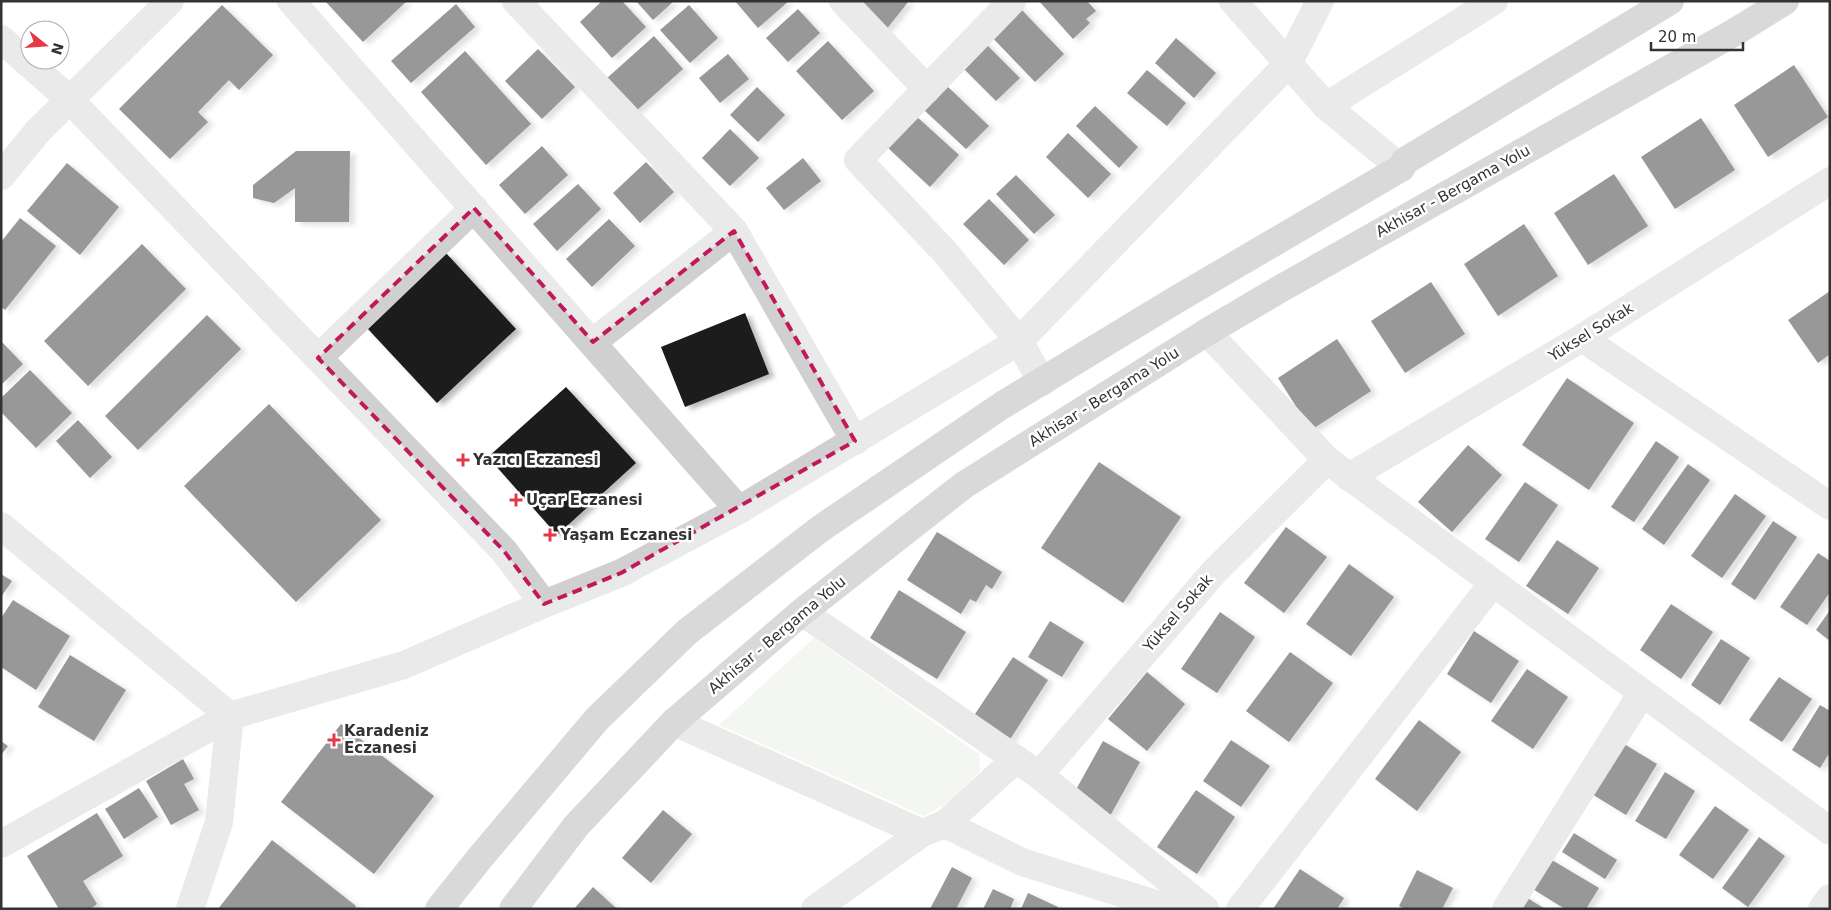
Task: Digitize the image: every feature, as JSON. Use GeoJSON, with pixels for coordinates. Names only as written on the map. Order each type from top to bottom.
{"type":"FeatureCollection","features":[{"type":"Feature","properties":{"kind":"main road"},"geometry":{"type":"LineString","coordinates":[[440,909],[479,859],[597,719],[687,632],[820,529],[1001,406],[1174,301],[1401,168],[1405,162],[1670,1]]}},
{"type":"Feature","properties":{"kind":"main road","name":"Akhisar - Bergama Yolu"},"geometry":{"type":"LineString","coordinates":[[513,909],[576,826],[674,722],[802,612],[964,485],[1207,332],[1288,284],[1735,32],[1785,1]]}},
{"type":"Feature","properties":{"kind":"street"},"geometry":{"type":"LineString","coordinates":[[1,176],[38,131],[170,1]]}},
{"type":"Feature","properties":{"kind":"street"},"geometry":{"type":"LineString","coordinates":[[292,1],[739,510]]}},
{"type":"Feature","properties":{"kind":"street"},"geometry":{"type":"LineString","coordinates":[[516,1],[734,231],[855,441]]}},
{"type":"Feature","properties":{"kind":"street"},"geometry":{"type":"LineString","coordinates":[[843,1],[927,89]]}},
{"type":"Feature","properties":{"kind":"street"},"geometry":{"type":"LineString","coordinates":[[1012,1],[858,160],[944,251],[1020,341],[1042,382]]}},
{"type":"Feature","properties":{"kind":"street"},"geometry":{"type":"LineString","coordinates":[[1233,1],[1326,106],[1401,168]]}},
{"type":"Feature","properties":{"kind":"street"},"geometry":{"type":"LineString","coordinates":[[1,844],[230,716],[404,665],[544,604],[621,573],[739,510],[1020,341],[1288,64],[1320,1]]}},
{"type":"Feature","properties":{"kind":"street"},"geometry":{"type":"LineString","coordinates":[[1326,106],[1494,1]]}},
{"type":"Feature","properties":{"kind":"street"},"geometry":{"type":"LineString","coordinates":[[1,39],[70,100],[504,550],[544,604]]}},
{"type":"Feature","properties":{"kind":"street","name":"Yüksel Sokak"},"geometry":{"type":"LineString","coordinates":[[1349,477],[1582,338],[1830,182]]}},
{"type":"Feature","properties":{"kind":"street"},"geometry":{"type":"LineString","coordinates":[[318,358],[474,208]]}},
{"type":"Feature","properties":{"kind":"street"},"geometry":{"type":"LineString","coordinates":[[592,342],[734,231]]}},
{"type":"Feature","properties":{"kind":"street"},"geometry":{"type":"LineString","coordinates":[[1207,332],[1327,460],[1828,828]]}},
{"type":"Feature","properties":{"kind":"street"},"geometry":{"type":"LineString","coordinates":[[1582,338],[1830,506]]}},
{"type":"Feature","properties":{"kind":"street","name":"Yüksel Sokak"},"geometry":{"type":"LineString","coordinates":[[1039,775],[1214,572],[1327,460]]}},
{"type":"Feature","properties":{"kind":"street"},"geometry":{"type":"LineString","coordinates":[[1,526],[230,716]]}},
{"type":"Feature","properties":{"kind":"street"},"geometry":{"type":"LineString","coordinates":[[1240,909],[1493,583]]}},
{"type":"Feature","properties":{"kind":"street"},"geometry":{"type":"LineString","coordinates":[[802,612],[1039,775],[1206,909]]}},
{"type":"Feature","properties":{"kind":"street"},"geometry":{"type":"LineString","coordinates":[[1506,909],[1642,693]]}},
{"type":"Feature","properties":{"kind":"street"},"geometry":{"type":"LineString","coordinates":[[190,909],[218,822],[230,716]]}},
{"type":"Feature","properties":{"kind":"street"},"geometry":{"type":"LineString","coordinates":[[674,722],[1022,862],[1172,909]]}},
{"type":"Feature","properties":{"kind":"street"},"geometry":{"type":"LineString","coordinates":[[816,909],[934,828],[1016,759]]}},
{"type":"Feature","properties":{"kind":"street"},"geometry":{"type":"LineString","coordinates":[[1822,909],[1830,898]]}},
{"type":"Feature","properties":{"kind":"highlighted area"},"geometry":{"type":"Polygon","coordinates":[[[474,208],[593,342],[734,231],[855,441],[621,573],[544,604],[504,551],[318,358],[474,208]]]}},
{"type":"Feature","properties":{"kind":"shaded area"},"geometry":{"type":"Polygon","coordinates":[[[814,638],[979,754],[980,771],[949,802],[924,816],[719,725],[814,638]]]}},
{"type":"Feature","properties":{"kind":"building"},"geometry":{"type":"Polygon","coordinates":[[[325,1],[407,1],[363,42],[325,1]]]}},
{"type":"Feature","properties":{"kind":"building"},"geometry":{"type":"Polygon","coordinates":[[[602,1],[622,1],[646,27],[612,58],[580,22],[602,1]]]}},
{"type":"Feature","properties":{"kind":"building"},"geometry":{"type":"Polygon","coordinates":[[[636,1],[674,1],[653,20],[636,1]]]}},
{"type":"Feature","properties":{"kind":"building"},"geometry":{"type":"Polygon","coordinates":[[[735,1],[789,1],[758,28],[735,1]]]}},
{"type":"Feature","properties":{"kind":"building"},"geometry":{"type":"Polygon","coordinates":[[[858,1],[909,1],[885,31],[858,1]]]}},
{"type":"Feature","properties":{"kind":"building"},"geometry":{"type":"Polygon","coordinates":[[[1039,1],[1087,1],[1096,11],[1086,19],[1090,23],[1073,39],[1039,1]]]}},
{"type":"Feature","properties":{"kind":"building"},"geometry":{"type":"Polygon","coordinates":[[[456,4],[475,27],[411,83],[391,61],[456,4]]]}},
{"type":"Feature","properties":{"kind":"building"},"geometry":{"type":"Polygon","coordinates":[[[1016,4],[1064,54],[1035,82],[987,32],[1016,4]]]}},
{"type":"Feature","properties":{"kind":"building"},"geometry":{"type":"Polygon","coordinates":[[[222,5],[273,55],[239,90],[229,80],[198,112],[208,122],[170,159],[119,109],[222,5]]]}},
{"type":"Feature","properties":{"kind":"building"},"geometry":{"type":"Polygon","coordinates":[[[689,5],[718,38],[690,63],[660,30],[689,5]]]}},
{"type":"Feature","properties":{"kind":"building"},"geometry":{"type":"Polygon","coordinates":[[[798,9],[820,33],[788,62],[766,38],[798,9]]]}},
{"type":"Feature","properties":{"kind":"building"},"geometry":{"type":"Polygon","coordinates":[[[654,36],[683,69],[635,112],[606,79],[654,36]]]}},
{"type":"Feature","properties":{"kind":"building"},"geometry":{"type":"Polygon","coordinates":[[[1176,38],[1216,73],[1194,98],[1155,63],[1176,38]]]}},
{"type":"Feature","properties":{"kind":"building"},"geometry":{"type":"Polygon","coordinates":[[[981,39],[1020,78],[996,101],[957,62],[981,39]]]}},
{"type":"Feature","properties":{"kind":"building"},"geometry":{"type":"Polygon","coordinates":[[[828,41],[874,91],[842,120],[796,71],[828,41]]]}},
{"type":"Feature","properties":{"kind":"building"},"geometry":{"type":"Polygon","coordinates":[[[538,49],[575,87],[542,119],[505,81],[538,49]]]}},
{"type":"Feature","properties":{"kind":"building"},"geometry":{"type":"Polygon","coordinates":[[[465,51],[531,124],[486,165],[421,92],[465,51]]]}},
{"type":"Feature","properties":{"kind":"building"},"geometry":{"type":"Polygon","coordinates":[[[728,54],[749,79],[720,103],[699,78],[728,54]]]}},
{"type":"Feature","properties":{"kind":"building"},"geometry":{"type":"Polygon","coordinates":[[[1794,65],[1828,117],[1768,157],[1734,105],[1794,65]]]}},
{"type":"Feature","properties":{"kind":"building"},"geometry":{"type":"Polygon","coordinates":[[[1147,70],[1186,103],[1167,126],[1127,93],[1147,70]]]}},
{"type":"Feature","properties":{"kind":"building"},"geometry":{"type":"Polygon","coordinates":[[[947,86],[989,126],[966,149],[924,110],[947,86]]]}},
{"type":"Feature","properties":{"kind":"building"},"geometry":{"type":"Polygon","coordinates":[[[757,87],[785,115],[758,142],[730,115],[757,87]]]}},
{"type":"Feature","properties":{"kind":"building"},"geometry":{"type":"Polygon","coordinates":[[[1095,106],[1138,147],[1119,168],[1076,126],[1095,106]]]}},
{"type":"Feature","properties":{"kind":"building"},"geometry":{"type":"Polygon","coordinates":[[[916,116],[959,155],[930,187],[887,147],[916,116]]]}},
{"type":"Feature","properties":{"kind":"building"},"geometry":{"type":"Polygon","coordinates":[[[1701,118],[1735,170],[1675,209],[1641,157],[1701,118]]]}},
{"type":"Feature","properties":{"kind":"building"},"geometry":{"type":"Polygon","coordinates":[[[730,129],[759,158],[730,186],[702,158],[730,129]]]}},
{"type":"Feature","properties":{"kind":"building"},"geometry":{"type":"Polygon","coordinates":[[[1068,133],[1111,174],[1088,198],[1046,157],[1068,133]]]}},
{"type":"Feature","properties":{"kind":"building"},"geometry":{"type":"Polygon","coordinates":[[[542,146],[568,175],[525,214],[499,185],[542,146]]]}},
{"type":"Feature","properties":{"kind":"building"},"geometry":{"type":"Polygon","coordinates":[[[296,151],[350,151],[349,222],[295,222],[295,188],[274,203],[253,198],[253,185],[296,151]]]}},
{"type":"Feature","properties":{"kind":"building"},"geometry":{"type":"Polygon","coordinates":[[[803,158],[821,181],[784,210],[766,188],[803,158]]]}},
{"type":"Feature","properties":{"kind":"building"},"geometry":{"type":"Polygon","coordinates":[[[646,162],[674,192],[640,223],[613,193],[646,162]]]}},
{"type":"Feature","properties":{"kind":"building"},"geometry":{"type":"Polygon","coordinates":[[[67,163],[119,207],[80,255],[27,211],[67,163]]]}},
{"type":"Feature","properties":{"kind":"building"},"geometry":{"type":"Polygon","coordinates":[[[1614,174],[1648,226],[1588,265],[1554,213],[1614,174]]]}},
{"type":"Feature","properties":{"kind":"building"},"geometry":{"type":"Polygon","coordinates":[[[1016,175],[1055,215],[1034,234],[996,194],[1016,175]]]}},
{"type":"Feature","properties":{"kind":"building"},"geometry":{"type":"Polygon","coordinates":[[[578,184],[601,209],[557,251],[533,224],[578,184]]]}},
{"type":"Feature","properties":{"kind":"building"},"geometry":{"type":"Polygon","coordinates":[[[989,199],[1029,240],[1004,265],[963,224],[989,199]]]}},
{"type":"Feature","properties":{"kind":"building"},"geometry":{"type":"Polygon","coordinates":[[[20,218],[56,246],[5,310],[1,307],[1,242],[20,218]]]}},
{"type":"Feature","properties":{"kind":"building"},"geometry":{"type":"Polygon","coordinates":[[[609,219],[635,246],[592,287],[566,259],[609,219]]]}},
{"type":"Feature","properties":{"kind":"building"},"geometry":{"type":"Polygon","coordinates":[[[1524,224],[1558,276],[1498,316],[1464,264],[1524,224]]]}},
{"type":"Feature","properties":{"kind":"building"},"geometry":{"type":"Polygon","coordinates":[[[142,244],[186,289],[88,386],[44,341],[142,244]]]}},
{"type":"Feature","properties":{"kind":"building"},"geometry":{"type":"Polygon","coordinates":[[[446,253],[516,329],[437,403],[367,328],[446,253]]]}},
{"type":"Feature","properties":{"kind":"building"},"geometry":{"type":"Polygon","coordinates":[[[1431,282],[1465,334],[1405,373],[1371,321],[1431,282]]]}},
{"type":"Feature","properties":{"kind":"building"},"geometry":{"type":"Polygon","coordinates":[[[1830,291],[1830,354],[1818,363],[1788,320],[1830,291]]]}},
{"type":"Feature","properties":{"kind":"building"},"geometry":{"type":"Polygon","coordinates":[[[745,313],[769,374],[685,407],[661,347],[745,313]]]}},
{"type":"Feature","properties":{"kind":"building"},"geometry":{"type":"Polygon","coordinates":[[[207,315],[241,349],[138,450],[105,416],[207,315]]]}},
{"type":"Feature","properties":{"kind":"building"},"geometry":{"type":"Polygon","coordinates":[[[1337,339],[1371,391],[1311,430],[1278,378],[1337,339]]]}},
{"type":"Feature","properties":{"kind":"building"},"geometry":{"type":"Polygon","coordinates":[[[1,341],[23,364],[1,385],[1,341]]]}},
{"type":"Feature","properties":{"kind":"building"},"geometry":{"type":"Polygon","coordinates":[[[30,370],[72,413],[36,448],[1,412],[1,398],[30,370]]]}},
{"type":"Feature","properties":{"kind":"building"},"geometry":{"type":"Polygon","coordinates":[[[1567,378],[1634,423],[1589,490],[1522,445],[1567,378]]]}},
{"type":"Feature","properties":{"kind":"building"},"geometry":{"type":"Polygon","coordinates":[[[566,387],[636,463],[557,535],[488,457],[566,387]]]}},
{"type":"Feature","properties":{"kind":"building"},"geometry":{"type":"Polygon","coordinates":[[[269,404],[381,520],[296,602],[184,486],[269,404]]]}},
{"type":"Feature","properties":{"kind":"building"},"geometry":{"type":"Polygon","coordinates":[[[78,420],[112,457],[90,478],[56,441],[78,420]]]}},
{"type":"Feature","properties":{"kind":"building"},"geometry":{"type":"Polygon","coordinates":[[[1656,441],[1679,457],[1634,522],[1611,507],[1656,441]]]}},
{"type":"Feature","properties":{"kind":"building"},"geometry":{"type":"Polygon","coordinates":[[[1468,445],[1502,475],[1452,532],[1418,502],[1468,445]]]}},
{"type":"Feature","properties":{"kind":"building"},"geometry":{"type":"Polygon","coordinates":[[[1099,462],[1181,517],[1123,603],[1041,548],[1099,462]]]}},
{"type":"Feature","properties":{"kind":"building"},"geometry":{"type":"Polygon","coordinates":[[[1688,464],[1710,480],[1664,545],[1642,529],[1688,464]]]}},
{"type":"Feature","properties":{"kind":"building"},"geometry":{"type":"Polygon","coordinates":[[[1525,482],[1558,505],[1519,562],[1485,539],[1525,482]]]}},
{"type":"Feature","properties":{"kind":"building"},"geometry":{"type":"Polygon","coordinates":[[[1735,494],[1766,516],[1722,578],[1691,556],[1735,494]]]}},
{"type":"Feature","properties":{"kind":"building"},"geometry":{"type":"Polygon","coordinates":[[[1773,521],[1797,537],[1755,600],[1731,584],[1773,521]]]}},
{"type":"Feature","properties":{"kind":"building"},"geometry":{"type":"Polygon","coordinates":[[[1286,527],[1327,557],[1284,613],[1244,583],[1286,527]]]}},
{"type":"Feature","properties":{"kind":"building"},"geometry":{"type":"Polygon","coordinates":[[[937,532],[1002,572],[992,589],[986,585],[976,602],[970,599],[961,614],[907,580],[937,532]]]}},
{"type":"Feature","properties":{"kind":"building"},"geometry":{"type":"Polygon","coordinates":[[[1557,540],[1599,568],[1568,614],[1526,586],[1557,540]]]}},
{"type":"Feature","properties":{"kind":"building"},"geometry":{"type":"Polygon","coordinates":[[[1818,553],[1830,561],[1830,592],[1807,625],[1780,607],[1818,553]]]}},
{"type":"Feature","properties":{"kind":"building"},"geometry":{"type":"Polygon","coordinates":[[[1349,564],[1394,597],[1351,656],[1306,624],[1349,564]]]}},
{"type":"Feature","properties":{"kind":"building"},"geometry":{"type":"Polygon","coordinates":[[[1,574],[12,581],[1,597],[1,574]]]}},
{"type":"Feature","properties":{"kind":"building"},"geometry":{"type":"Polygon","coordinates":[[[899,590],[966,632],[937,679],[870,638],[899,590]]]}},
{"type":"Feature","properties":{"kind":"building"},"geometry":{"type":"Polygon","coordinates":[[[13,600],[70,636],[36,690],[1,667],[1,618],[13,600]]]}},
{"type":"Feature","properties":{"kind":"building"},"geometry":{"type":"Polygon","coordinates":[[[1671,604],[1713,632],[1681,679],[1640,650],[1671,604]]]}},
{"type":"Feature","properties":{"kind":"building"},"geometry":{"type":"Polygon","coordinates":[[[1830,610],[1830,641],[1816,630],[1830,610]]]}},
{"type":"Feature","properties":{"kind":"building"},"geometry":{"type":"Polygon","coordinates":[[[1220,612],[1255,637],[1217,693],[1181,669],[1220,612]]]}},
{"type":"Feature","properties":{"kind":"building"},"geometry":{"type":"Polygon","coordinates":[[[1050,621],[1084,642],[1062,677],[1028,657],[1050,621]]]}},
{"type":"Feature","properties":{"kind":"building"},"geometry":{"type":"Polygon","coordinates":[[[1474,631],[1519,661],[1491,703],[1447,674],[1474,631]]]}},
{"type":"Feature","properties":{"kind":"building"},"geometry":{"type":"Polygon","coordinates":[[[1721,639],[1750,658],[1720,705],[1691,685],[1721,639]]]}},
{"type":"Feature","properties":{"kind":"building"},"geometry":{"type":"Polygon","coordinates":[[[1290,652],[1333,683],[1289,742],[1246,711],[1290,652]]]}},
{"type":"Feature","properties":{"kind":"building"},"geometry":{"type":"Polygon","coordinates":[[[70,655],[126,690],[94,741],[38,707],[70,655]]]}},
{"type":"Feature","properties":{"kind":"building"},"geometry":{"type":"Polygon","coordinates":[[[1013,657],[1048,680],[1009,741],[973,717],[1013,657]]]}},
{"type":"Feature","properties":{"kind":"building"},"geometry":{"type":"Polygon","coordinates":[[[1527,669],[1568,697],[1533,749],[1491,721],[1527,669]]]}},
{"type":"Feature","properties":{"kind":"building"},"geometry":{"type":"Polygon","coordinates":[[[1147,672],[1185,704],[1147,751],[1108,719],[1147,672]]]}},
{"type":"Feature","properties":{"kind":"building"},"geometry":{"type":"Polygon","coordinates":[[[1779,677],[1812,699],[1782,742],[1749,720],[1779,677]]]}},
{"type":"Feature","properties":{"kind":"building"},"geometry":{"type":"Polygon","coordinates":[[[1820,705],[1830,711],[1830,752],[1820,768],[1792,750],[1820,705]]]}},
{"type":"Feature","properties":{"kind":"building"},"geometry":{"type":"Polygon","coordinates":[[[1419,720],[1461,752],[1417,811],[1375,779],[1419,720]]]}},
{"type":"Feature","properties":{"kind":"building"},"geometry":{"type":"Polygon","coordinates":[[[341,724],[434,796],[374,874],[281,802],[341,724]]]}},
{"type":"Feature","properties":{"kind":"building"},"geometry":{"type":"Polygon","coordinates":[[[1231,740],[1270,766],[1241,807],[1203,781],[1231,740]]]}},
{"type":"Feature","properties":{"kind":"building"},"geometry":{"type":"Polygon","coordinates":[[[1,741],[8,746],[1,755],[1,741]]]}},
{"type":"Feature","properties":{"kind":"building"},"geometry":{"type":"Polygon","coordinates":[[[1103,741],[1140,762],[1110,816],[1073,795],[1103,741]]]}},
{"type":"Feature","properties":{"kind":"building"},"geometry":{"type":"Polygon","coordinates":[[[1619,741],[1657,764],[1626,815],[1587,791],[1619,741]]]}},
{"type":"Feature","properties":{"kind":"building"},"geometry":{"type":"Polygon","coordinates":[[[183,759],[194,779],[184,784],[199,810],[171,825],[146,781],[183,759]]]}},
{"type":"Feature","properties":{"kind":"building"},"geometry":{"type":"Polygon","coordinates":[[[1665,772],[1695,791],[1666,839],[1635,821],[1665,772]]]}},
{"type":"Feature","properties":{"kind":"building"},"geometry":{"type":"Polygon","coordinates":[[[139,788],[158,817],[124,839],[105,809],[139,788]]]}},
{"type":"Feature","properties":{"kind":"building"},"geometry":{"type":"Polygon","coordinates":[[[1196,790],[1235,817],[1197,874],[1157,847],[1196,790]]]}},
{"type":"Feature","properties":{"kind":"building"},"geometry":{"type":"Polygon","coordinates":[[[1715,806],[1749,830],[1713,879],[1679,855],[1715,806]]]}},
{"type":"Feature","properties":{"kind":"building"},"geometry":{"type":"Polygon","coordinates":[[[663,810],[692,834],[651,883],[622,858],[663,810]]]}},
{"type":"Feature","properties":{"kind":"building"},"geometry":{"type":"Polygon","coordinates":[[[97,813],[123,856],[83,881],[97,904],[90,909],[59,909],[27,856],[97,813]]]}},
{"type":"Feature","properties":{"kind":"building"},"geometry":{"type":"Polygon","coordinates":[[[1574,833],[1617,860],[1605,879],[1562,852],[1574,833]]]}},
{"type":"Feature","properties":{"kind":"building"},"geometry":{"type":"Polygon","coordinates":[[[1759,837],[1785,856],[1748,907],[1722,888],[1759,837]]]}},
{"type":"Feature","properties":{"kind":"building"},"geometry":{"type":"Polygon","coordinates":[[[272,840],[356,906],[354,909],[218,909],[272,840]]]}},
{"type":"Feature","properties":{"kind":"building"},"geometry":{"type":"Polygon","coordinates":[[[1545,856],[1599,888],[1586,909],[1565,909],[1528,886],[1545,856]]]}},
{"type":"Feature","properties":{"kind":"building"},"geometry":{"type":"Polygon","coordinates":[[[952,867],[972,878],[956,909],[930,909],[952,867]]]}},
{"type":"Feature","properties":{"kind":"building"},"geometry":{"type":"Polygon","coordinates":[[[1300,869],[1344,898],[1337,909],[1273,909],[1300,869]]]}},
{"type":"Feature","properties":{"kind":"building"},"geometry":{"type":"Polygon","coordinates":[[[1417,870],[1453,888],[1442,909],[1404,909],[1399,906],[1417,870]]]}},
{"type":"Feature","properties":{"kind":"building"},"geometry":{"type":"Polygon","coordinates":[[[593,887],[617,909],[574,909],[593,887]]]}},
{"type":"Feature","properties":{"kind":"building"},"geometry":{"type":"Polygon","coordinates":[[[993,889],[1014,899],[1010,909],[983,909],[993,889]]]}},
{"type":"Feature","properties":{"kind":"building"},"geometry":{"type":"Polygon","coordinates":[[[1028,893],[1058,907],[1057,909],[1021,909],[1028,893]]]}},
{"type":"Feature","properties":{"kind":"building"},"geometry":{"type":"Polygon","coordinates":[[[1521,894],[1545,909],[1513,909],[1521,894]]]}},
{"type":"Feature","properties":{"kind":"place","name":"Yazıcı Eczanesi"},"geometry":{"type":"Point","coordinates":[463,460]}},
{"type":"Feature","properties":{"kind":"place","name":"Uçar Eczanesi"},"geometry":{"type":"Point","coordinates":[516,500]}},
{"type":"Feature","properties":{"kind":"place","name":"Yaşam Eczanesi"},"geometry":{"type":"Point","coordinates":[550,535]}},
{"type":"Feature","properties":{"kind":"place","name":"Karadeniz Eczanesi"},"geometry":{"type":"Point","coordinates":[334,740]}}]}
